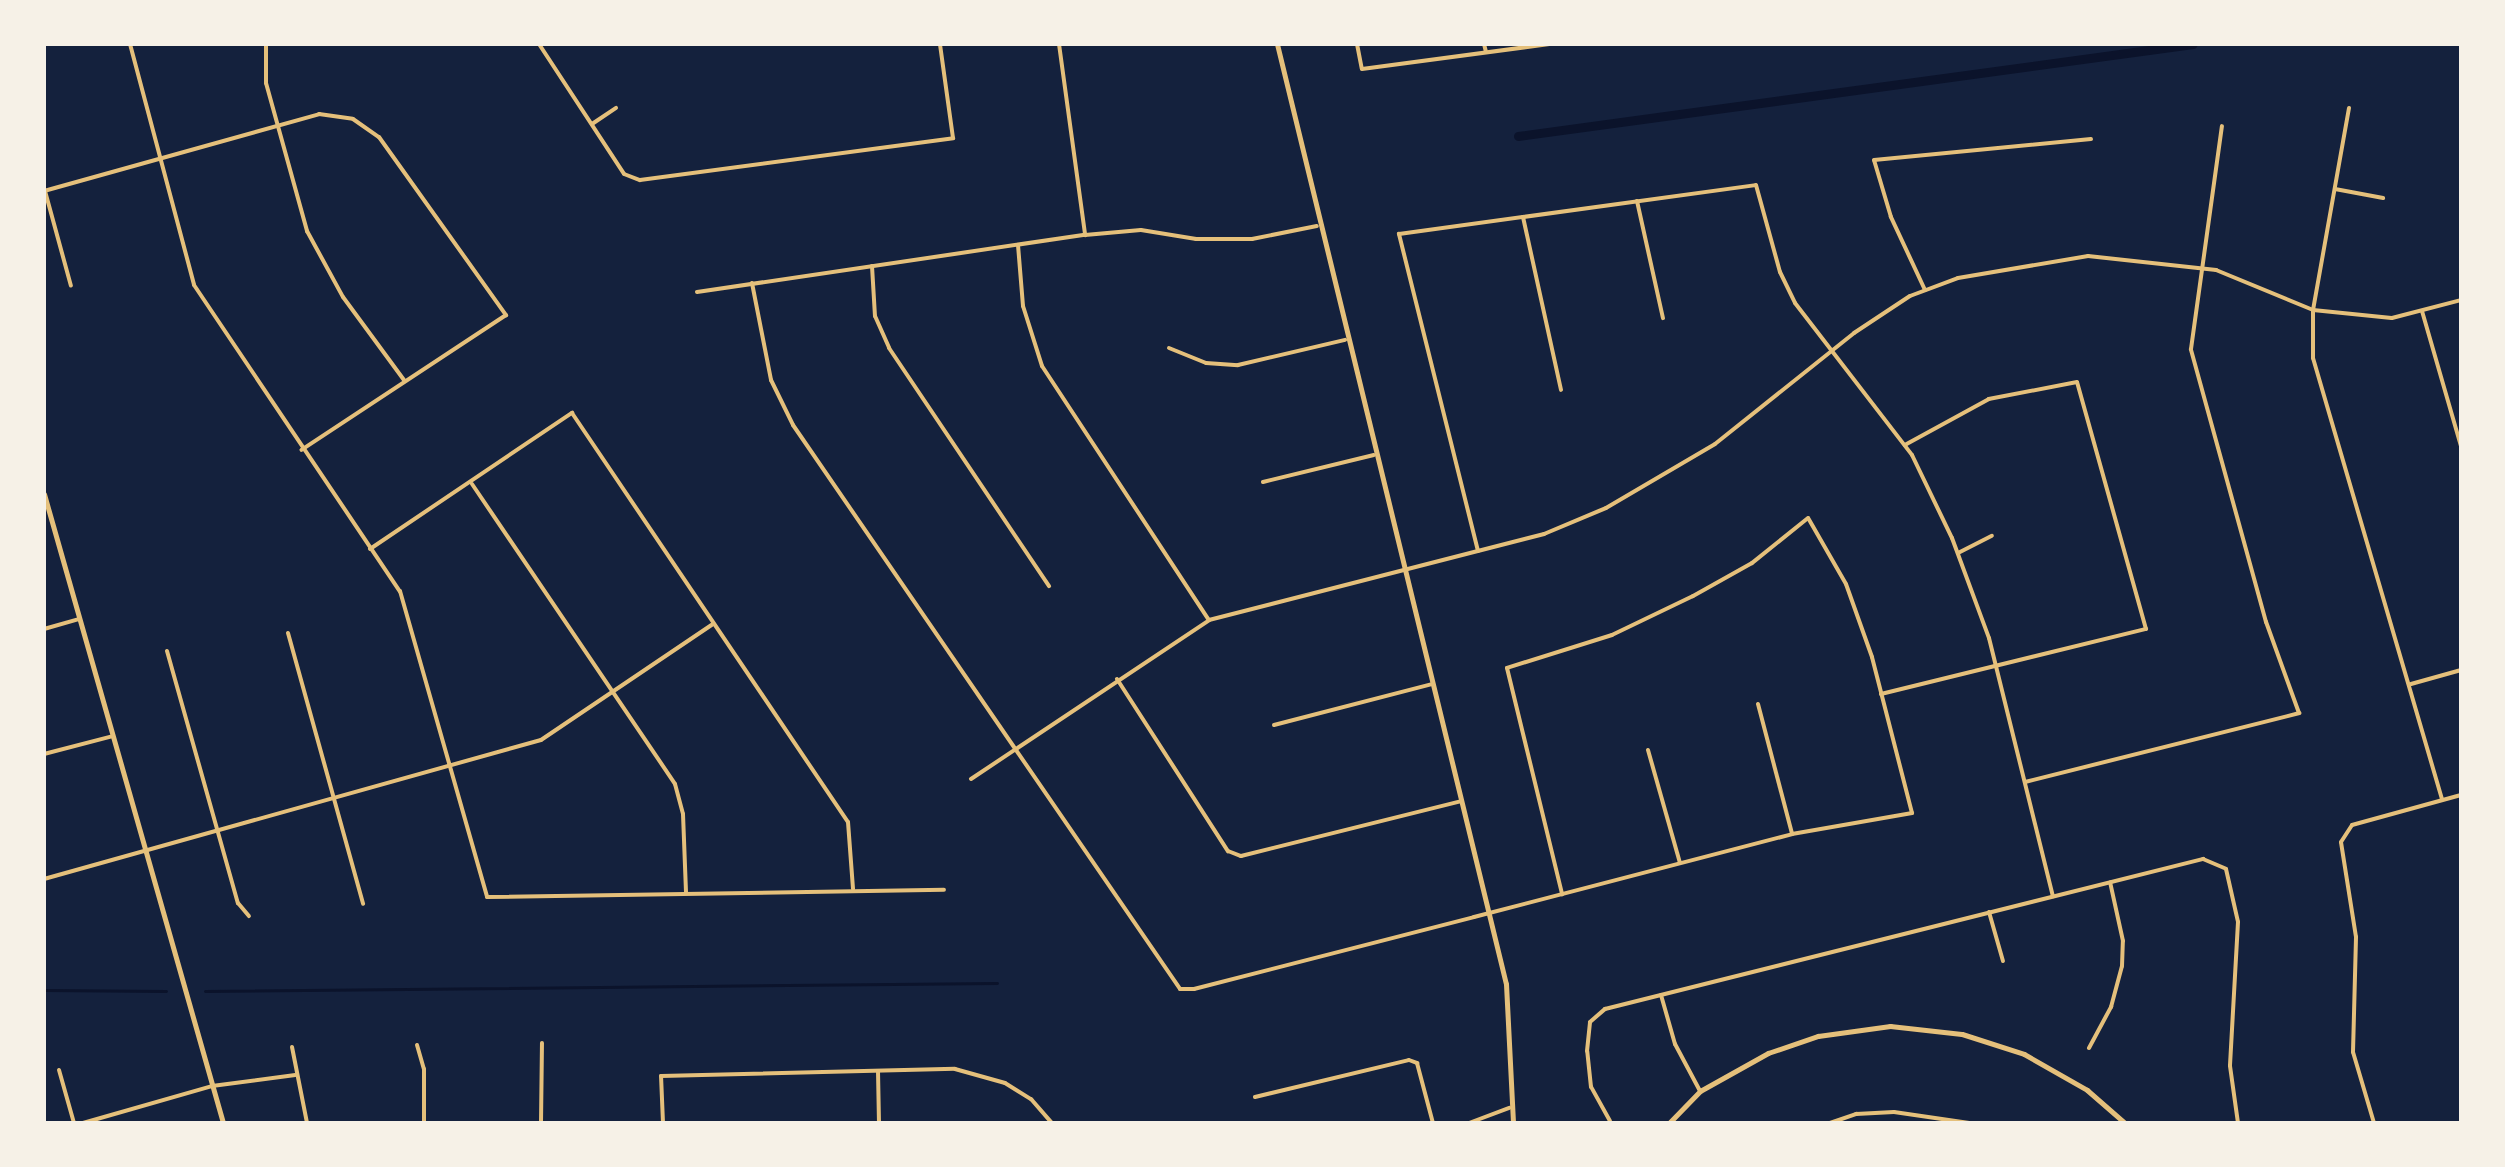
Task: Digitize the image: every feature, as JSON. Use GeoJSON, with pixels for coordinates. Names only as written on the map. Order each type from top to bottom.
{"type":"FeatureCollection","features":[{"type":"Feature","properties":{"kind":"street"},"geometry":{"type":"LineString","coordinates":[[130,44],[194,285],[301,450],[400,591],[487,897],[944,890]]}},
{"type":"Feature","properties":{"kind":"street"},"geometry":{"type":"LineString","coordinates":[[266,44],[266,83],[307,231],[343,297],[404,380]]}},
{"type":"Feature","properties":{"kind":"street"},"geometry":{"type":"LineString","coordinates":[[539,44],[624,174],[640,180],[953,138],[940,44]]}},
{"type":"Feature","properties":{"kind":"street"},"geometry":{"type":"LineString","coordinates":[[1059,44],[1085,235]]}},
{"type":"Feature","properties":{"kind":"street"},"geometry":{"type":"LineString","coordinates":[[1277,44],[1317,226],[1461,801],[1509,1008],[1509,1108],[1513,1123]]}},
{"type":"Feature","properties":{"kind":"street"},"geometry":{"type":"LineString","coordinates":[[1357,44],[1362,69],[1549,44]]}},
{"type":"Feature","properties":{"kind":"street"},"geometry":{"type":"LineString","coordinates":[[1484,44],[1486,52]]}},
{"type":"Feature","properties":{"kind":"street"},"geometry":{"type":"LineString","coordinates":[[592,124],[616,108]]}},
{"type":"Feature","properties":{"kind":"street"},"geometry":{"type":"LineString","coordinates":[[2349,108],[2313,310],[2313,358],[2411,684],[2442,800]]}},
{"type":"Feature","properties":{"kind":"street"},"geometry":{"type":"LineString","coordinates":[[71,286],[44,190],[319,114],[353,119],[379,137],[506,315],[301,450]]}},
{"type":"Feature","properties":{"kind":"street"},"geometry":{"type":"LineString","coordinates":[[2025,782],[2299,713],[2266,622],[2191,349],[2222,126]]}},
{"type":"Feature","properties":{"kind":"street"},"geometry":{"type":"LineString","coordinates":[[1925,290],[1874,160],[2091,139]]}},
{"type":"Feature","properties":{"kind":"street"},"geometry":{"type":"LineString","coordinates":[[1478,551],[1399,234],[1756,185],[1786,286],[1905,445],[1958,553],[1995,665],[2053,896]]}},
{"type":"Feature","properties":{"kind":"street"},"geometry":{"type":"LineString","coordinates":[[2335,189],[2383,198]]}},
{"type":"Feature","properties":{"kind":"street"},"geometry":{"type":"LineString","coordinates":[[1637,201],[1663,318]]}},
{"type":"Feature","properties":{"kind":"street"},"geometry":{"type":"LineString","coordinates":[[1523,217],[1561,390]]}},
{"type":"Feature","properties":{"kind":"street"},"geometry":{"type":"LineString","coordinates":[[697,292],[1085,235],[1141,230],[1196,239],[1252,239],[1317,226]]}},
{"type":"Feature","properties":{"kind":"street"},"geometry":{"type":"LineString","coordinates":[[1018,245],[1023,306],[1042,366],[1209,620]]}},
{"type":"Feature","properties":{"kind":"street"},"geometry":{"type":"LineString","coordinates":[[971,779],[1209,620],[1544,534],[1653,483],[1715,444],[1832,350],[1925,290],[1958,278],[2088,256],[2201,268],[2313,310],[2392,318],[2461,300]]}},
{"type":"Feature","properties":{"kind":"street"},"geometry":{"type":"LineString","coordinates":[[872,266],[875,316],[889,348],[1049,586]]}},
{"type":"Feature","properties":{"kind":"street"},"geometry":{"type":"LineString","coordinates":[[752,283],[771,380],[793,425],[1180,989],[1488,913],[1562,894],[1792,834],[1912,813],[1881,694],[1846,584],[1808,518],[1752,563],[1653,616],[1564,653],[1507,668],[1562,894]]}},
{"type":"Feature","properties":{"kind":"street"},"geometry":{"type":"LineString","coordinates":[[2422,311],[2461,446]]}},
{"type":"Feature","properties":{"kind":"street"},"geometry":{"type":"LineString","coordinates":[[1169,348],[1206,363],[1238,365],[1345,340]]}},
{"type":"Feature","properties":{"kind":"street"},"geometry":{"type":"LineString","coordinates":[[1881,694],[2146,629],[2077,382],[2037,386],[1989,399],[1938,422],[1905,445]]}},
{"type":"Feature","properties":{"kind":"street"},"geometry":{"type":"LineString","coordinates":[[370,549],[472,484],[572,413],[848,822],[853,889]]}},
{"type":"Feature","properties":{"kind":"street"},"geometry":{"type":"LineString","coordinates":[[1263,482],[1374,455]]}},
{"type":"Feature","properties":{"kind":"street"},"geometry":{"type":"LineString","coordinates":[[472,484],[614,691],[680,797],[686,893]]}},
{"type":"Feature","properties":{"kind":"street"},"geometry":{"type":"LineString","coordinates":[[44,496],[223,1123]]}},
{"type":"Feature","properties":{"kind":"street"},"geometry":{"type":"LineString","coordinates":[[1958,553],[1992,536]]}},
{"type":"Feature","properties":{"kind":"street"},"geometry":{"type":"LineString","coordinates":[[44,629],[80,619]]}},
{"type":"Feature","properties":{"kind":"street"},"geometry":{"type":"LineString","coordinates":[[44,879],[541,740],[713,624]]}},
{"type":"Feature","properties":{"kind":"street"},"geometry":{"type":"LineString","coordinates":[[288,633],[363,904]]}},
{"type":"Feature","properties":{"kind":"street"},"geometry":{"type":"LineString","coordinates":[[167,651],[238,903],[249,916]]}},
{"type":"Feature","properties":{"kind":"street"},"geometry":{"type":"LineString","coordinates":[[2411,684],[2461,670]]}},
{"type":"Feature","properties":{"kind":"street"},"geometry":{"type":"LineString","coordinates":[[1117,679],[1228,851],[1241,856],[1461,801]]}},
{"type":"Feature","properties":{"kind":"street"},"geometry":{"type":"LineString","coordinates":[[1274,725],[1432,684]]}},
{"type":"Feature","properties":{"kind":"street"},"geometry":{"type":"LineString","coordinates":[[1758,704],[1792,834]]}},
{"type":"Feature","properties":{"kind":"street"},"geometry":{"type":"LineString","coordinates":[[44,754],[113,736]]}},
{"type":"Feature","properties":{"kind":"street"},"geometry":{"type":"LineString","coordinates":[[1648,750],[1680,863]]}},
{"type":"Feature","properties":{"kind":"street"},"geometry":{"type":"LineString","coordinates":[[2374,1123],[2353,1052],[2356,937],[2344,832],[2362,821],[2461,795]]}},
{"type":"Feature","properties":{"kind":"street"},"geometry":{"type":"LineString","coordinates":[[1610,1121],[1596,1102],[1588,1075],[1592,1017],[1661,995],[2203,859],[2220,863],[2229,882],[2239,937],[2230,1066],[2238,1123]]}},
{"type":"Feature","properties":{"kind":"street"},"geometry":{"type":"LineString","coordinates":[[2089,1048],[2111,1007],[2122,966],[2123,941],[2110,882]]}},
{"type":"Feature","properties":{"kind":"street"},"geometry":{"type":"LineString","coordinates":[[1989,912],[2003,961]]}},
{"type":"Feature","properties":{"kind":"street"},"geometry":{"type":"LineString","coordinates":[[1661,995],[1675,1044],[1700,1091]]}},
{"type":"Feature","properties":{"kind":"street"},"geometry":{"type":"LineString","coordinates":[[1669,1123],[1700,1091],[1768,1053],[1818,1036],[1859,1028],[1924,1029],[2024,1054],[2087,1090],[2125,1123]]}},
{"type":"Feature","properties":{"kind":"street"},"geometry":{"type":"LineString","coordinates":[[541,1123],[542,1043]]}},
{"type":"Feature","properties":{"kind":"street"},"geometry":{"type":"LineString","coordinates":[[417,1045],[424,1069],[424,1123]]}},
{"type":"Feature","properties":{"kind":"street"},"geometry":{"type":"LineString","coordinates":[[292,1047],[295,1075],[307,1123]]}},
{"type":"Feature","properties":{"kind":"street"},"geometry":{"type":"LineString","coordinates":[[1255,1097],[1397,1059],[1417,1063],[1433,1123]]}},
{"type":"Feature","properties":{"kind":"street"},"geometry":{"type":"LineString","coordinates":[[663,1123],[661,1076],[955,1069],[991,1075],[1031,1099],[1052,1123]]}},
{"type":"Feature","properties":{"kind":"street"},"geometry":{"type":"LineString","coordinates":[[59,1070],[74,1123]]}},
{"type":"Feature","properties":{"kind":"street"},"geometry":{"type":"LineString","coordinates":[[878,1071],[879,1123]]}},
{"type":"Feature","properties":{"kind":"street"},"geometry":{"type":"LineString","coordinates":[[83,1123],[212,1086],[295,1075]]}},
{"type":"Feature","properties":{"kind":"street"},"geometry":{"type":"LineString","coordinates":[[1469,1123],[1509,1108]]}},
{"type":"Feature","properties":{"kind":"street"},"geometry":{"type":"LineString","coordinates":[[1830,1123],[1856,1114],[1894,1112],[1969,1123]]}},
{"type":"Feature","properties":{"kind":"waterway"},"geometry":{"type":"LineString","coordinates":[[1518,136],[2193,44]]}},
{"type":"Feature","properties":{"kind":"waterway"},"geometry":{"type":"LineString","coordinates":[[205,991],[997,983]]}},
{"type":"Feature","properties":{"kind":"waterway"},"geometry":{"type":"LineString","coordinates":[[44,990],[166,991]]}}]}
